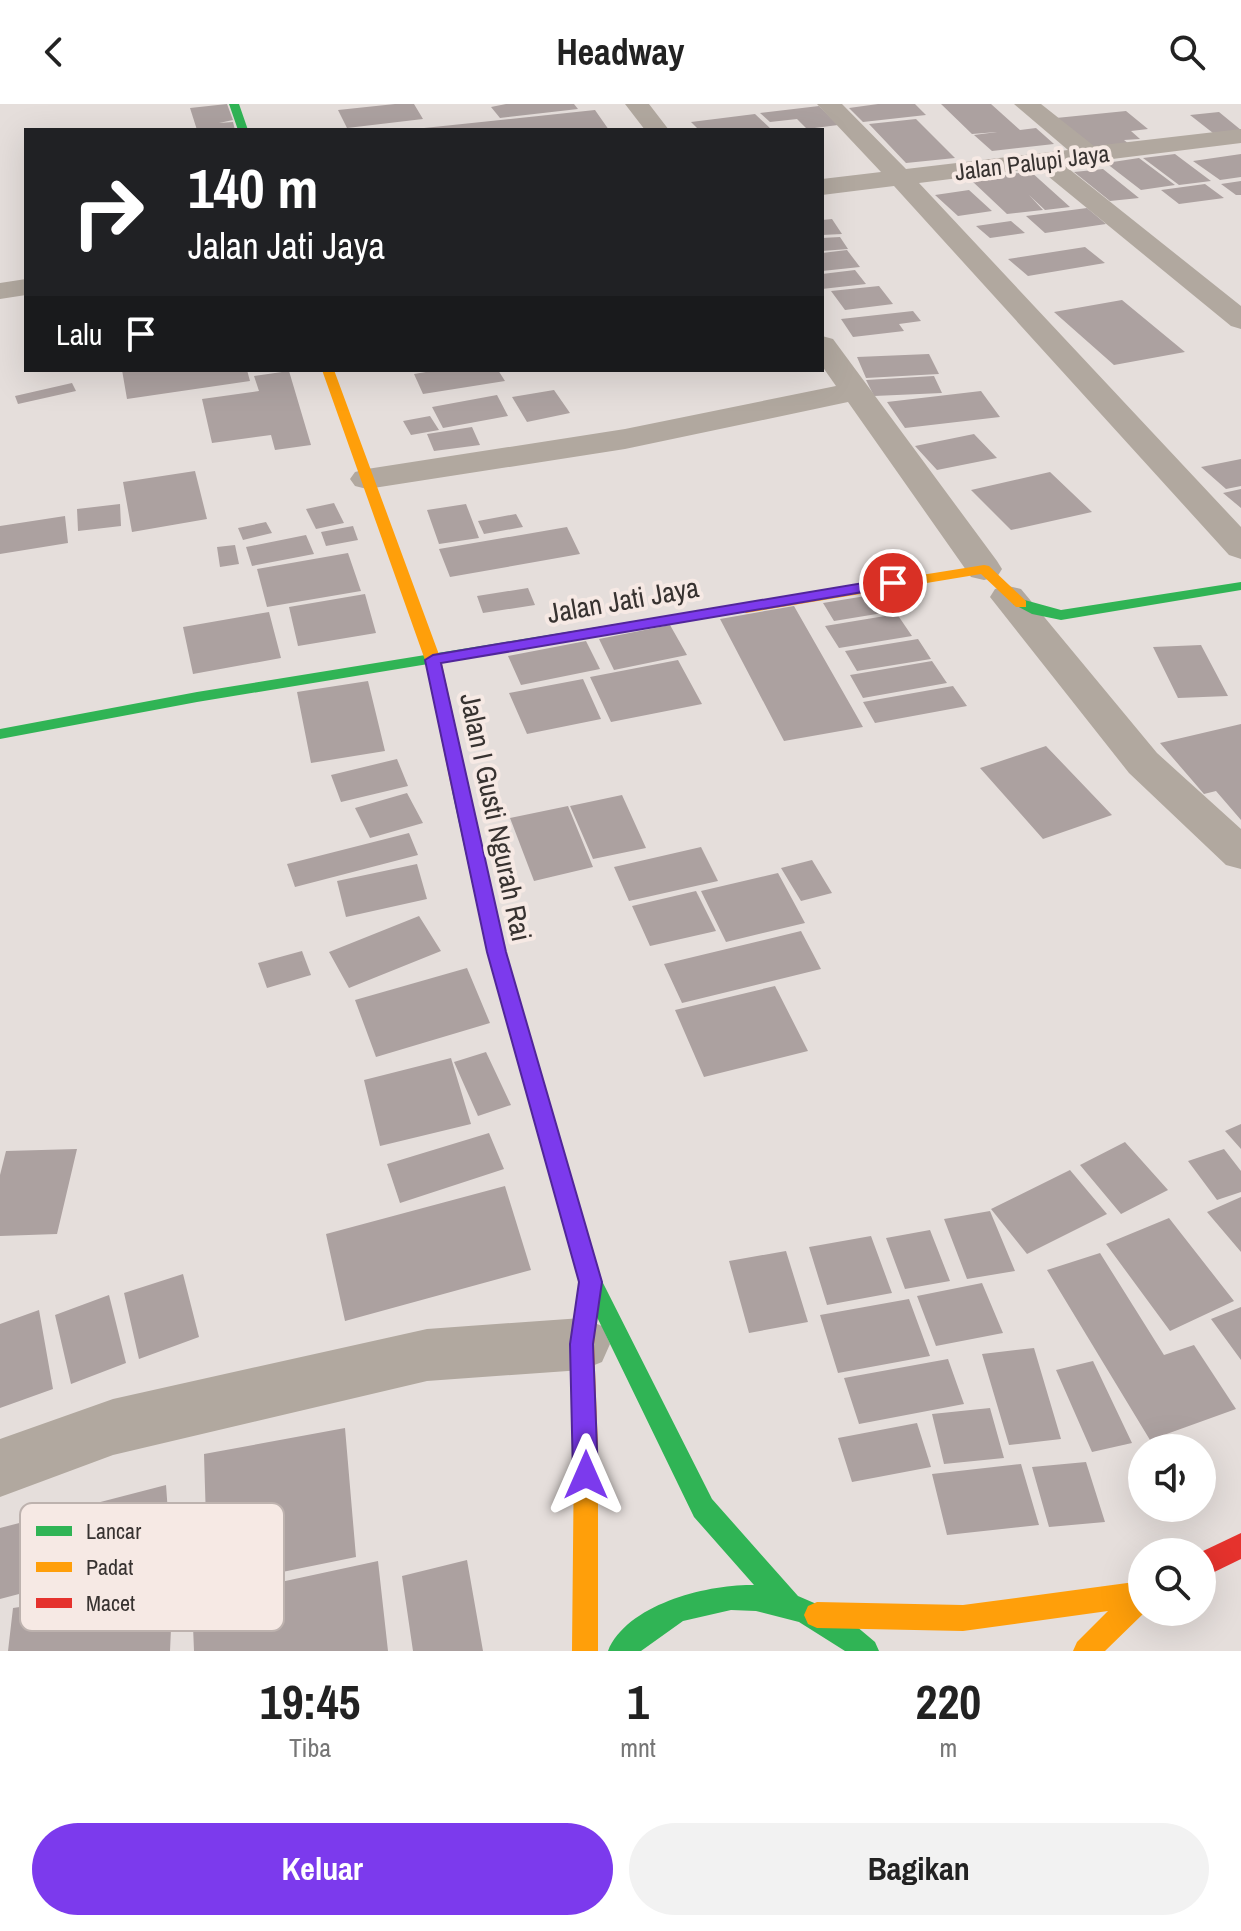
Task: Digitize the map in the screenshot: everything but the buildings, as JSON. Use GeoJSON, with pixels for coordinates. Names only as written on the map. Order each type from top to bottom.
{"type":"FeatureCollection","features":[{"type":"Feature","properties":{"kind":"main road"},"geometry":{"type":"LineString","coordinates":[[234,104],[242,128]]}},
{"type":"Feature","properties":{"kind":"main road","name":"Jalan I Gusti Ngurah Rai"},"geometry":{"type":"LineString","coordinates":[[329,372],[433,660],[496,952],[591,1282],[703,1508],[788,1604]]}},
{"type":"Feature","properties":{"kind":"main road"},"geometry":{"type":"LineString","coordinates":[[996,583],[1034,611],[1061,615],[1241,586]]}},
{"type":"Feature","properties":{"kind":"main road","name":"Jalan Jati Jaya"},"geometry":{"type":"LineString","coordinates":[[0,734],[197,697],[433,660],[996,583]]}},
{"type":"Feature","properties":{"kind":"main road","name":"Jalan I Gusti Ngurah Rai"},"geometry":{"type":"LineString","coordinates":[[585,1651],[586,1449],[582,1344],[591,1282]]}},
{"type":"Feature","properties":{"kind":"main road"},"geometry":{"type":"LineString","coordinates":[[1216,1558],[1241,1546]]}},
{"type":"Feature","properties":{"kind":"main road"},"geometry":{"type":"LineString","coordinates":[[621,1651],[650,1625],[693,1604],[740,1597],[788,1604],[817,1615],[866,1651]]}},
{"type":"Feature","properties":{"kind":"main road"},"geometry":{"type":"LineString","coordinates":[[817,1615],[963,1618],[1128,1597]]}},
{"type":"Feature","properties":{"kind":"main road"},"geometry":{"type":"LineString","coordinates":[[1086,1651],[1128,1609]]}},
{"type":"Feature","properties":{"kind":"street"},"geometry":{"type":"LineString","coordinates":[[637,104],[655,128]]}},
{"type":"Feature","properties":{"kind":"street"},"geometry":{"type":"LineString","coordinates":[[829,104],[901,178],[1241,548]]}},
{"type":"Feature","properties":{"kind":"street"},"geometry":{"type":"LineString","coordinates":[[1026,104],[1090,155]]}},
{"type":"Feature","properties":{"kind":"street","name":"Jalan Palupi Jaya"},"geometry":{"type":"LineString","coordinates":[[824,187],[1241,136]]}},
{"type":"Feature","properties":{"kind":"street"},"geometry":{"type":"LineString","coordinates":[[1044,161],[1241,320]]}},
{"type":"Feature","properties":{"kind":"street"},"geometry":{"type":"LineString","coordinates":[[0,291],[24,287]]}},
{"type":"Feature","properties":{"kind":"street"},"geometry":{"type":"LineString","coordinates":[[824,348],[996,583],[1143,763],[1241,854]]}},
{"type":"Feature","properties":{"kind":"street"},"geometry":{"type":"LineString","coordinates":[[367,479],[625,439],[857,391]]}},
{"type":"Feature","properties":{"kind":"street"},"geometry":{"type":"LineString","coordinates":[[0,1468],[113,1427],[427,1355],[582,1344]]}},
{"type":"Feature","properties":{"kind":"traffic: fast"},"geometry":{"type":"LineString","coordinates":[[234,104],[242,128]]}},
{"type":"Feature","properties":{"kind":"traffic: fast"},"geometry":{"type":"LineString","coordinates":[[1021,604],[1037,611],[1061,615],[1241,586]]}},
{"type":"Feature","properties":{"kind":"traffic: fast"},"geometry":{"type":"LineString","coordinates":[[0,734],[197,697],[746,608]]}},
{"type":"Feature","properties":{"kind":"traffic: fast"},"geometry":{"type":"LineString","coordinates":[[461,791],[496,952],[591,1282],[703,1508],[788,1604]]}},
{"type":"Feature","properties":{"kind":"traffic: fast"},"geometry":{"type":"LineString","coordinates":[[621,1651],[650,1626],[682,1608],[731,1597],[756,1598],[804,1611],[847,1635],[866,1651]]}},
{"type":"Feature","properties":{"kind":"traffic: slow"},"geometry":{"type":"LineString","coordinates":[[329,372],[433,660],[461,791]]}},
{"type":"Feature","properties":{"kind":"traffic: slow"},"geometry":{"type":"LineString","coordinates":[[746,608],[984,569],[1021,604]]}},
{"type":"Feature","properties":{"kind":"traffic: slow"},"geometry":{"type":"LineString","coordinates":[[585,1651],[586,1449],[582,1344],[591,1282]]}},
{"type":"Feature","properties":{"kind":"traffic: slow"},"geometry":{"type":"LineString","coordinates":[[817,1615],[963,1618],[1128,1596]]}},
{"type":"Feature","properties":{"kind":"traffic: slow"},"geometry":{"type":"LineString","coordinates":[[1086,1651],[1128,1610]]}},
{"type":"Feature","properties":{"kind":"traffic: jam"},"geometry":{"type":"LineString","coordinates":[[1216,1558],[1241,1546]]}},
{"type":"Feature","properties":{"kind":"route"},"geometry":{"type":"LineString","coordinates":[[586,1475],[582,1344],[591,1282],[496,952],[433,660],[893,583]]}}]}
